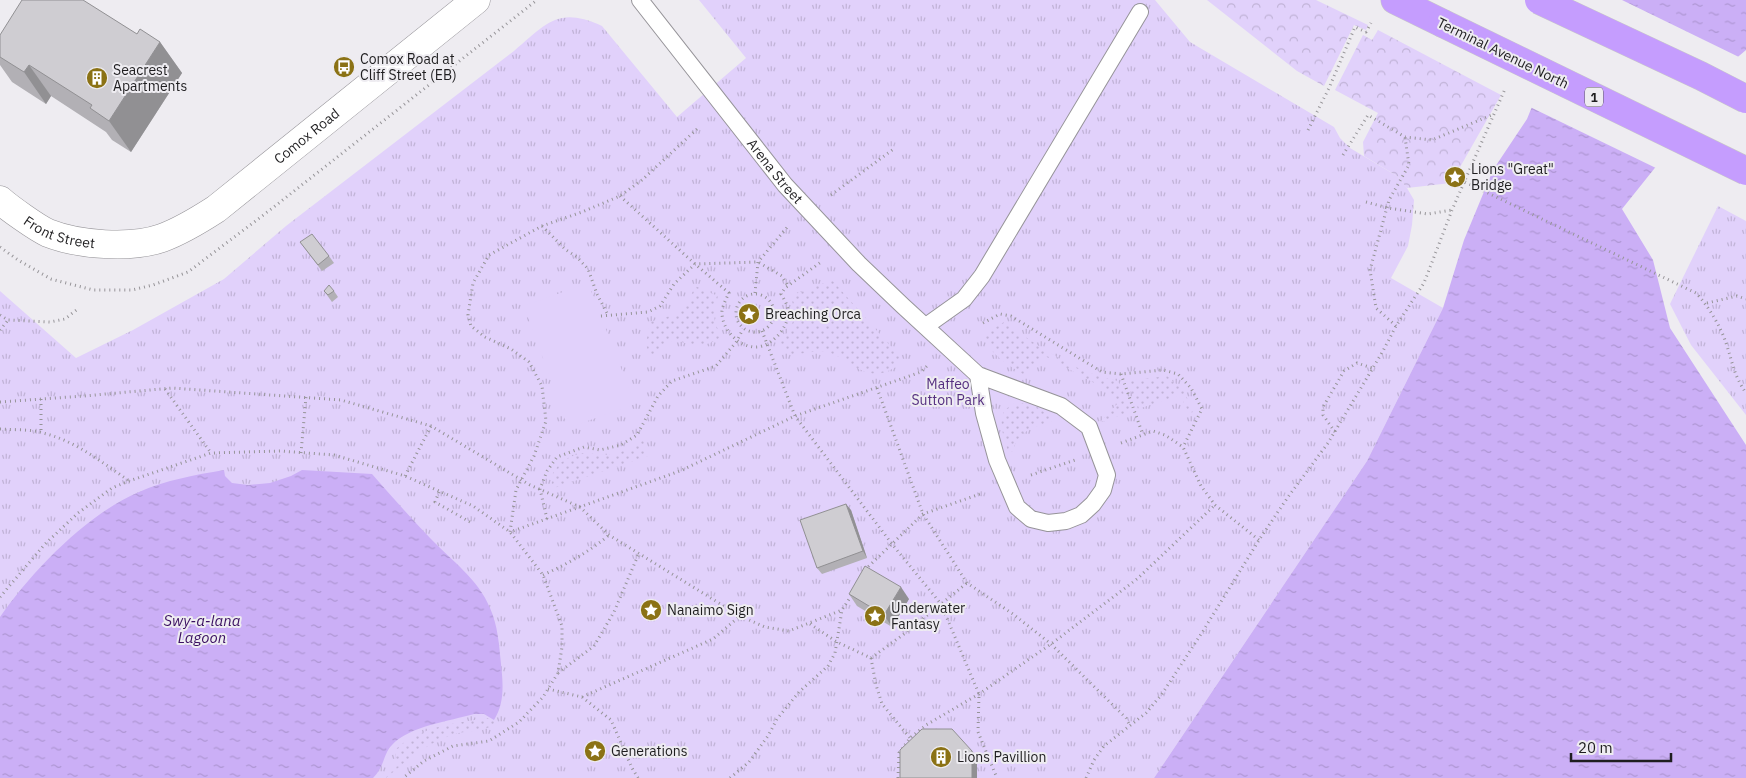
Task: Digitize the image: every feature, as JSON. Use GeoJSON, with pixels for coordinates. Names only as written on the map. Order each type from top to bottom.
{"type":"FeatureCollection","features":[{"type":"Feature","properties":{"kind":"highway","name":"Terminal Avenue North"},"geometry":{"type":"LineString","coordinates":[[1395,0],[1746,171]]}},
{"type":"Feature","properties":{"kind":"highway"},"geometry":{"type":"LineString","coordinates":[[1539,0],[1702,76],[1746,99]]}},
{"type":"Feature","properties":{"kind":"street","name":"Comox Road"},"geometry":{"type":"LineString","coordinates":[[125,245],[160,239],[188,227],[216,209],[476,0]]}},
{"type":"Feature","properties":{"kind":"street","name":"Front Street"},"geometry":{"type":"LineString","coordinates":[[0,200],[47,232],[76,241],[125,245]]}},
{"type":"Feature","properties":{"kind":"lane","name":"Arena Street"},"geometry":{"type":"LineString","coordinates":[[640,0],[785,185],[859,264],[978,375]]}},
{"type":"Feature","properties":{"kind":"lane"},"geometry":{"type":"LineString","coordinates":[[926,326],[964,299],[982,276],[1140,12]]}},
{"type":"Feature","properties":{"kind":"lane"},"geometry":{"type":"LineString","coordinates":[[978,375],[1061,406],[1089,427],[1107,475],[1103,490],[1093,504],[1081,515],[1066,521],[1048,523],[1031,519],[1017,507],[997,460],[984,413],[978,375]]}},
{"type":"Feature","properties":{"kind":"path"},"geometry":{"type":"LineString","coordinates":[[1308,130],[1329,88],[1355,27],[1366,32],[1371,23]]}},
{"type":"Feature","properties":{"kind":"path"},"geometry":{"type":"LineString","coordinates":[[1086,778],[1094,760],[1104,746],[1146,713],[1162,694],[1259,540],[1335,432],[1396,326],[1424,283],[1452,210],[1494,113],[1432,140],[1405,137],[1368,115],[1343,154]]}},
{"type":"Feature","properties":{"kind":"path"},"geometry":{"type":"LineString","coordinates":[[510,532],[516,490],[534,456],[546,421],[542,386],[529,362],[511,349],[485,337],[471,326],[468,315],[473,283],[489,255],[542,226],[620,196],[642,180],[697,129]]}},
{"type":"Feature","properties":{"kind":"path"},"geometry":{"type":"LineString","coordinates":[[1396,326],[1376,308],[1370,270],[1390,200],[1410,164],[1405,137]]}},
{"type":"Feature","properties":{"kind":"path"},"geometry":{"type":"LineString","coordinates":[[831,195],[895,148]]}},
{"type":"Feature","properties":{"kind":"path"},"geometry":{"type":"LineString","coordinates":[[1465,182],[1696,293],[1707,303],[1725,340],[1736,378],[1746,393]]}},
{"type":"Feature","properties":{"kind":"path"},"geometry":{"type":"LineString","coordinates":[[620,196],[729,293],[724,302],[723,322],[737,341],[747,346],[758,347],[766,344],[782,330],[787,320],[788,312],[781,294],[788,286],[821,262]]}},
{"type":"Feature","properties":{"kind":"path"},"geometry":{"type":"LineString","coordinates":[[1366,202],[1388,208],[1428,214],[1452,210]]}},
{"type":"Feature","properties":{"kind":"path"},"geometry":{"type":"LineString","coordinates":[[755,294],[758,262],[787,226],[792,223]]}},
{"type":"Feature","properties":{"kind":"path"},"geometry":{"type":"LineString","coordinates":[[542,226],[588,269],[597,294],[608,315]]}},
{"type":"Feature","properties":{"kind":"path"},"geometry":{"type":"LineString","coordinates":[[601,316],[648,312],[660,306],[674,284],[695,264],[758,262],[782,276],[788,286]]}},
{"type":"Feature","properties":{"kind":"path"},"geometry":{"type":"LineString","coordinates":[[755,294],[768,298],[773,305],[774,312],[773,320],[769,326],[762,331],[753,333],[743,329],[738,323],[735,311],[742,298],[755,294]]}},
{"type":"Feature","properties":{"kind":"path"},"geometry":{"type":"LineString","coordinates":[[1707,303],[1737,296],[1746,299]]}},
{"type":"Feature","properties":{"kind":"path"},"geometry":{"type":"LineString","coordinates":[[0,315],[8,320],[50,322],[65,319],[79,308]]}},
{"type":"Feature","properties":{"kind":"path"},"geometry":{"type":"LineString","coordinates":[[983,323],[1000,314],[1011,316],[1102,372],[1120,374],[1163,370],[1178,374],[1190,388],[1202,409],[1183,447]]}},
{"type":"Feature","properties":{"kind":"path"},"geometry":{"type":"LineString","coordinates":[[0,330],[8,320]]}},
{"type":"Feature","properties":{"kind":"path"},"geometry":{"type":"LineString","coordinates":[[547,519],[540,490],[547,471],[557,457],[584,447],[600,450],[621,445],[637,435],[658,396],[672,381],[716,366],[737,341],[743,329]]}},
{"type":"Feature","properties":{"kind":"path"},"geometry":{"type":"LineString","coordinates":[[762,331],[795,416],[892,544],[941,604],[979,694],[978,732],[996,778]]}},
{"type":"Feature","properties":{"kind":"path"},"geometry":{"type":"LineString","coordinates":[[510,532],[680,471],[795,416],[921,372],[933,361]]}},
{"type":"Feature","properties":{"kind":"path"},"geometry":{"type":"LineString","coordinates":[[1335,432],[1323,415],[1324,407],[1344,371],[1357,363],[1372,368]]}},
{"type":"Feature","properties":{"kind":"path"},"geometry":{"type":"LineString","coordinates":[[1120,374],[1143,435]]}},
{"type":"Feature","properties":{"kind":"path"},"geometry":{"type":"LineString","coordinates":[[165,388],[211,453]]}},
{"type":"Feature","properties":{"kind":"path"},"geometry":{"type":"LineString","coordinates":[[0,402],[172,388],[342,400],[431,426],[540,490],[580,507],[609,535],[740,616],[765,627]]}},
{"type":"Feature","properties":{"kind":"path"},"geometry":{"type":"LineString","coordinates":[[876,388],[923,514],[967,583],[1013,614],[1051,644],[1126,718],[1130,726]]}},
{"type":"Feature","properties":{"kind":"path"},"geometry":{"type":"LineString","coordinates":[[301,452],[306,397]]}},
{"type":"Feature","properties":{"kind":"path"},"geometry":{"type":"LineString","coordinates":[[41,399],[41,432]]}},
{"type":"Feature","properties":{"kind":"path"},"geometry":{"type":"LineString","coordinates":[[405,476],[431,426]]}},
{"type":"Feature","properties":{"kind":"path"},"geometry":{"type":"LineString","coordinates":[[0,429],[41,432],[65,439],[86,450],[129,481]]}},
{"type":"Feature","properties":{"kind":"path"},"geometry":{"type":"LineString","coordinates":[[0,597],[45,544],[78,513],[112,488],[211,453],[280,451],[334,455],[405,476],[473,506],[510,532],[543,575],[562,626],[562,647],[558,673]]}},
{"type":"Feature","properties":{"kind":"path"},"geometry":{"type":"LineString","coordinates":[[439,492],[435,502],[470,522]]}},
{"type":"Feature","properties":{"kind":"path"},"geometry":{"type":"LineString","coordinates":[[898,778],[899,753],[910,738],[926,725],[979,694],[1051,644],[1137,580],[1214,505]]}},
{"type":"Feature","properties":{"kind":"path"},"geometry":{"type":"LineString","coordinates":[[543,575],[573,560],[609,535]]}},
{"type":"Feature","properties":{"kind":"path"},"geometry":{"type":"LineString","coordinates":[[1252,536],[1259,540]]}},
{"type":"Feature","properties":{"kind":"path"},"geometry":{"type":"LineString","coordinates":[[403,778],[424,761],[453,746],[488,741],[519,722],[543,697],[558,673],[594,646],[614,612],[639,553]]}},
{"type":"Feature","properties":{"kind":"path"},"geometry":{"type":"LineString","coordinates":[[871,658],[967,583]]}},
{"type":"Feature","properties":{"kind":"path"},"geometry":{"type":"LineString","coordinates":[[730,778],[749,762],[768,736],[777,719],[799,692],[828,666],[835,653],[842,610]]}},
{"type":"Feature","properties":{"kind":"path"},"geometry":{"type":"LineString","coordinates":[[582,696],[713,640],[740,616]]}},
{"type":"Feature","properties":{"kind":"path"},"geometry":{"type":"LineString","coordinates":[[809,624],[837,642],[871,658]]}},
{"type":"Feature","properties":{"kind":"path"},"geometry":{"type":"LineString","coordinates":[[871,658],[882,704],[910,738]]}},
{"type":"Feature","properties":{"kind":"path"},"geometry":{"type":"LineString","coordinates":[[548,689],[582,696],[612,720],[638,778]]}},
{"type":"Feature","properties":{"kind":"green space","name":"Maffeo Sutton Park"},"geometry":{"type":"Polygon","coordinates":[[[699,0],[1155,0],[1190,42],[1334,127],[1340,138],[1350,148],[1397,176],[1407,188],[1414,200],[1412,225],[1408,246],[1391,278],[1443,308],[1367,461],[1154,778],[0,778],[0,291],[76,358],[133,330],[224,279],[286,226],[514,51],[535,32],[554,21],[564,18],[587,20],[602,26],[677,117],[746,58],[699,0]]]}},
{"type":"Feature","properties":{"kind":"green space"},"geometry":{"type":"Polygon","coordinates":[[[1207,0],[1316,0],[1368,25],[1366,30],[1354,25],[1324,86],[1297,71],[1207,0]]]}},
{"type":"Feature","properties":{"kind":"green space"},"geometry":{"type":"Polygon","coordinates":[[[1378,30],[1501,95],[1451,183],[1407,188],[1397,176],[1364,156],[1363,142],[1378,113],[1335,90],[1363,35],[1372,40],[1378,30]]]}},
{"type":"Feature","properties":{"kind":"green space"},"geometry":{"type":"Polygon","coordinates":[[[1718,206],[1746,221],[1746,415],[1691,345],[1670,304],[1718,206]]]}},
{"type":"Feature","properties":{"kind":"green space"},"geometry":{"type":"Polygon","coordinates":[[[832,280],[901,358],[895,367],[888,371],[872,373],[857,368],[828,352],[790,354],[778,343],[791,327],[793,321],[794,309],[790,296],[832,280]]]}},
{"type":"Feature","properties":{"kind":"green space"},"geometry":{"type":"Polygon","coordinates":[[[588,283],[635,404],[568,428],[524,306],[588,283]]]}},
{"type":"Feature","properties":{"kind":"green space"},"geometry":{"type":"Polygon","coordinates":[[[695,286],[718,296],[714,317],[716,326],[722,336],[711,343],[702,345],[676,341],[668,342],[650,358],[646,344],[650,322],[667,317],[683,308],[695,286]]]}},
{"type":"Feature","properties":{"kind":"green space"},"geometry":{"type":"Polygon","coordinates":[[[1004,322],[1058,358],[1087,372],[1118,381],[1132,411],[1102,422],[1119,402],[1107,390],[1045,356],[1026,376],[1007,364],[991,349],[984,335],[1004,322]]]}},
{"type":"Feature","properties":{"kind":"green space"},"geometry":{"type":"Polygon","coordinates":[[[1167,376],[1184,391],[1193,412],[1189,413],[1180,395],[1138,409],[1127,381],[1167,376]]]}},
{"type":"Feature","properties":{"kind":"green space"},"geometry":{"type":"Polygon","coordinates":[[[1015,403],[1033,404],[1055,420],[1034,427],[1024,433],[1015,444],[1012,452],[1008,451],[1002,431],[1002,420],[1005,410],[1015,403]]]}},
{"type":"Feature","properties":{"kind":"green space"},"geometry":{"type":"Polygon","coordinates":[[[643,440],[648,456],[551,489],[553,473],[560,463],[570,457],[581,453],[611,455],[632,448],[643,440]]]}},
{"type":"Feature","properties":{"kind":"green space"},"geometry":{"type":"Polygon","coordinates":[[[488,718],[497,723],[487,728],[445,737],[410,758],[386,778],[379,778],[395,763],[396,749],[416,735],[439,727],[488,718]]]}},
{"type":"Feature","properties":{"kind":"water"},"geometry":{"type":"Polygon","coordinates":[[[1573,0],[1746,0],[1746,50],[1686,101],[1658,164],[1622,209],[1653,260],[1670,328],[1746,445],[1746,778],[1154,778],[1367,461],[1443,308],[1464,240],[1493,170],[1527,119],[1573,0]]]}},
{"type":"Feature","properties":{"kind":"water","name":"Swy-a-lana Lagoon"},"geometry":{"type":"Polygon","coordinates":[[[224,470],[225,476],[232,483],[248,485],[270,483],[302,470],[372,474],[439,547],[472,579],[485,598],[493,615],[499,643],[502,678],[502,700],[494,720],[484,714],[474,714],[430,725],[409,733],[399,738],[392,745],[380,769],[373,778],[0,778],[0,617],[13,599],[44,563],[62,546],[100,514],[119,502],[160,484],[224,470]]]}},
{"type":"Feature","properties":{"kind":"pier"},"geometry":{"type":"Polygon","coordinates":[[[1570,0],[1622,0],[1741,58],[1688,103],[1658,169],[1530,107],[1570,0]]]}},
{"type":"Feature","properties":{"kind":"building"},"geometry":{"type":"Polygon","coordinates":[[[22,0],[83,0],[137,34],[140,29],[160,42],[109,121],[90,108],[92,105],[29,65],[24,72],[0,57],[0,35],[22,0]]]}},
{"type":"Feature","properties":{"kind":"building"},"geometry":{"type":"Polygon","coordinates":[[[312,234],[329,256],[318,265],[300,242],[312,234]]]}},
{"type":"Feature","properties":{"kind":"building"},"geometry":{"type":"Polygon","coordinates":[[[329,285],[334,291],[328,295],[324,291],[329,285]]]}},
{"type":"Feature","properties":{"kind":"building"},"geometry":{"type":"Polygon","coordinates":[[[846,504],[863,551],[817,568],[800,520],[846,504]]]}},
{"type":"Feature","properties":{"kind":"building"},"geometry":{"type":"Polygon","coordinates":[[[865,566],[901,587],[884,615],[849,594],[865,566]]]}},
{"type":"Feature","properties":{"kind":"building","name":"Lions Pavillion"},"geometry":{"type":"Polygon","coordinates":[[[922,729],[952,729],[972,751],[972,778],[900,778],[900,750],[922,729]]]}},
{"type":"Feature","properties":{"kind":"place","name":"Comox Road at Cliff Street (EB)"},"geometry":{"type":"Point","coordinates":[344,67]}},
{"type":"Feature","properties":{"kind":"place","name":"Seacrest Apartments"},"geometry":{"type":"Point","coordinates":[97,78]}},
{"type":"Feature","properties":{"kind":"place","name":"Lions \"Great\" Bridge"},"geometry":{"type":"Point","coordinates":[1455,177]}},
{"type":"Feature","properties":{"kind":"place","name":"Breaching Orca"},"geometry":{"type":"Point","coordinates":[749,314]}},
{"type":"Feature","properties":{"kind":"place","name":"Nanaimo Sign"},"geometry":{"type":"Point","coordinates":[651,610]}},
{"type":"Feature","properties":{"kind":"place","name":"Underwater Fantasy"},"geometry":{"type":"Point","coordinates":[875,616]}},
{"type":"Feature","properties":{"kind":"place","name":"Generations"},"geometry":{"type":"Point","coordinates":[595,751]}},
{"type":"Feature","properties":{"kind":"place","name":"Lions Pavillion"},"geometry":{"type":"Point","coordinates":[941,757]}}]}
